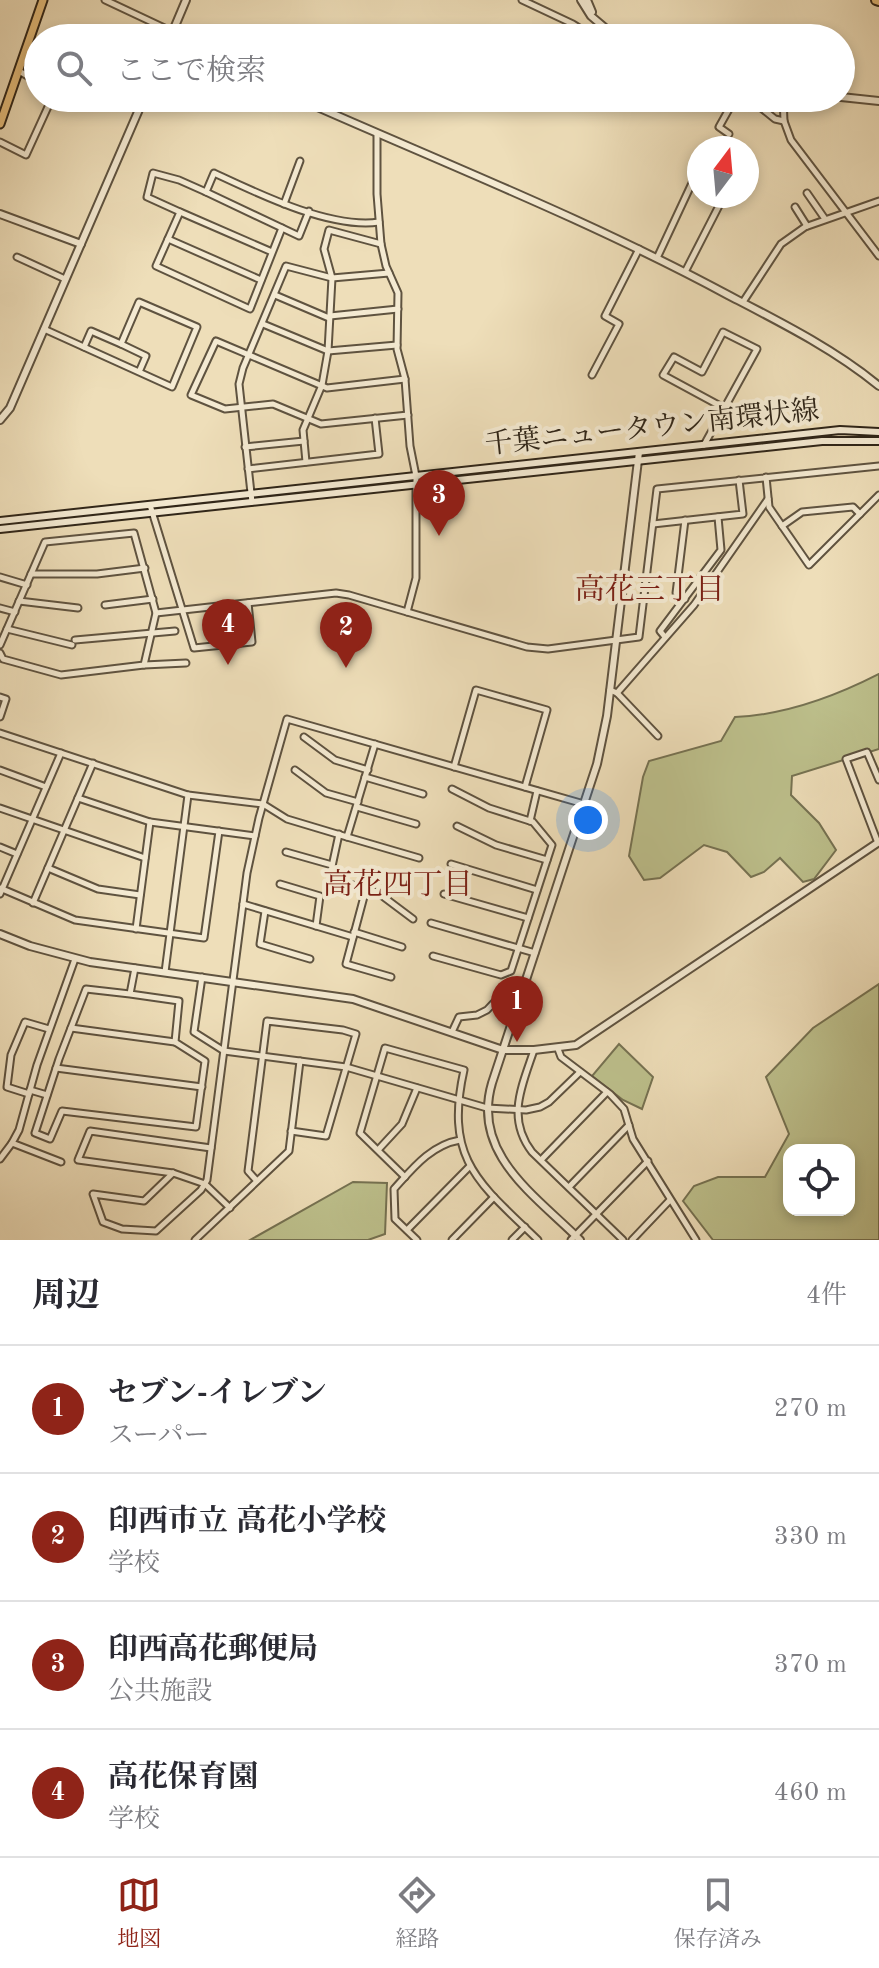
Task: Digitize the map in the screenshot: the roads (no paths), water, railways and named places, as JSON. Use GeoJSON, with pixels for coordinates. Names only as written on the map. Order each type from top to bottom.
{"type":"FeatureCollection","features":[{"type":"Feature","properties":{"kind":"main road"},"geometry":{"type":"LineString","coordinates":[[35,24],[43,0]]}},
{"type":"Feature","properties":{"kind":"main road"},"geometry":{"type":"LineString","coordinates":[[0,124],[24,56]]}},
{"type":"Feature","properties":{"kind":"street"},"geometry":{"type":"LineString","coordinates":[[105,0],[150,24]]}},
{"type":"Feature","properties":{"kind":"street"},"geometry":{"type":"LineString","coordinates":[[176,24],[186,0]]}},
{"type":"Feature","properties":{"kind":"street"},"geometry":{"type":"LineString","coordinates":[[522,0],[573,24]]}},
{"type":"Feature","properties":{"kind":"street"},"geometry":{"type":"LineString","coordinates":[[584,0],[599,24]]}},
{"type":"Feature","properties":{"kind":"street"},"geometry":{"type":"LineString","coordinates":[[19,71],[24,74]]}},
{"type":"Feature","properties":{"kind":"street"},"geometry":{"type":"LineString","coordinates":[[855,98],[879,101]]}},
{"type":"Feature","properties":{"kind":"street"},"geometry":{"type":"LineString","coordinates":[[0,142],[26,155],[46,112]]}},
{"type":"Feature","properties":{"kind":"street"},"geometry":{"type":"LineString","coordinates":[[0,420],[10,408],[138,112]]}},
{"type":"Feature","properties":{"kind":"street"},"geometry":{"type":"LineString","coordinates":[[328,112],[639,249],[743,302],[840,357],[879,386]]}},
{"type":"Feature","properties":{"kind":"street"},"geometry":{"type":"LineString","coordinates":[[727,112],[719,127],[729,134]]}},
{"type":"Feature","properties":{"kind":"street"},"geometry":{"type":"LineString","coordinates":[[766,112],[784,121]]}},
{"type":"Feature","properties":{"kind":"street"},"geometry":{"type":"LineString","coordinates":[[784,112],[791,140],[879,256]]}},
{"type":"Feature","properties":{"kind":"street"},"geometry":{"type":"LineString","coordinates":[[377,134],[381,244],[398,293],[398,358],[405,379],[416,480],[416,578],[407,612]]}},
{"type":"Feature","properties":{"kind":"street"},"geometry":{"type":"LineString","coordinates":[[284,204],[300,161]]}},
{"type":"Feature","properties":{"kind":"street"},"geometry":{"type":"LineString","coordinates":[[272,252],[147,197],[153,173],[179,180],[299,236],[309,211]]}},
{"type":"Feature","properties":{"kind":"street"},"geometry":{"type":"LineString","coordinates":[[206,192],[214,173],[284,204],[359,225],[379,222]]}},
{"type":"Feature","properties":{"kind":"street"},"geometry":{"type":"LineString","coordinates":[[807,193],[825,219]]}},
{"type":"Feature","properties":{"kind":"street"},"geometry":{"type":"LineString","coordinates":[[657,258],[687,194]]}},
{"type":"Feature","properties":{"kind":"street"},"geometry":{"type":"LineString","coordinates":[[743,302],[781,244],[807,226],[879,201]]}},
{"type":"Feature","properties":{"kind":"street"},"geometry":{"type":"LineString","coordinates":[[795,207],[807,226]]}},
{"type":"Feature","properties":{"kind":"street"},"geometry":{"type":"LineString","coordinates":[[685,272],[718,208]]}},
{"type":"Feature","properties":{"kind":"street"},"geometry":{"type":"LineString","coordinates":[[180,212],[156,266],[250,309],[282,228]]}},
{"type":"Feature","properties":{"kind":"street"},"geometry":{"type":"LineString","coordinates":[[0,214],[81,244]]}},
{"type":"Feature","properties":{"kind":"street"},"geometry":{"type":"LineString","coordinates":[[306,462],[303,430],[322,385],[328,351],[332,278],[324,249],[329,230],[381,244]]}},
{"type":"Feature","properties":{"kind":"street"},"geometry":{"type":"LineString","coordinates":[[168,239],[261,280]]}},
{"type":"Feature","properties":{"kind":"street"},"geometry":{"type":"LineString","coordinates":[[592,375],[619,324],[605,316],[639,249]]}},
{"type":"Feature","properties":{"kind":"street"},"geometry":{"type":"LineString","coordinates":[[17,257],[65,279]]}},
{"type":"Feature","properties":{"kind":"street"},"geometry":{"type":"LineString","coordinates":[[251,498],[240,378],[286,266],[332,278],[389,273]]}},
{"type":"Feature","properties":{"kind":"street"},"geometry":{"type":"LineString","coordinates":[[275,295],[330,317],[398,309]]}},
{"type":"Feature","properties":{"kind":"street"},"geometry":{"type":"LineString","coordinates":[[44,329],[172,387],[197,327],[139,302],[121,344]]}},
{"type":"Feature","properties":{"kind":"street"},"geometry":{"type":"LineString","coordinates":[[263,324],[328,351],[397,345]]}},
{"type":"Feature","properties":{"kind":"street"},"geometry":{"type":"LineString","coordinates":[[84,347],[91,331],[121,344],[146,356],[139,372]]}},
{"type":"Feature","properties":{"kind":"street"},"geometry":{"type":"LineString","coordinates":[[704,445],[757,349],[723,332],[702,372],[674,357],[663,375],[724,408]]}},
{"type":"Feature","properties":{"kind":"street"},"geometry":{"type":"LineString","coordinates":[[405,379],[327,388],[216,341],[191,395],[225,409],[273,404],[321,424],[408,415]]}},
{"type":"Feature","properties":{"kind":"street"},"geometry":{"type":"LineString","coordinates":[[248,469],[379,454],[375,418]]}},
{"type":"Feature","properties":{"kind":"street","name":"千葉ニュータウン南環状線"},"geometry":{"type":"LineString","coordinates":[[638,456],[704,445],[840,430],[879,432]]}},
{"type":"Feature","properties":{"kind":"street","name":"千葉ニュータウン南環状線"},"geometry":{"type":"LineString","coordinates":[[0,529],[151,509],[638,456],[841,439],[879,441]]}},
{"type":"Feature","properties":{"kind":"street"},"geometry":{"type":"LineString","coordinates":[[245,447],[304,441]]}},
{"type":"Feature","properties":{"kind":"street"},"geometry":{"type":"LineString","coordinates":[[638,456],[615,640],[614,691],[584,804],[487,1108],[491,1138],[502,1159],[576,1238],[648,1161]]}},
{"type":"Feature","properties":{"kind":"street"},"geometry":{"type":"LineString","coordinates":[[156,613],[336,593],[538,649],[639,637],[657,489],[879,466]]}},
{"type":"Feature","properties":{"kind":"street"},"geometry":{"type":"LineString","coordinates":[[766,477],[769,507],[809,565],[879,495]]}},
{"type":"Feature","properties":{"kind":"street"},"geometry":{"type":"LineString","coordinates":[[653,524],[743,514],[739,480]]}},
{"type":"Feature","properties":{"kind":"street"},"geometry":{"type":"LineString","coordinates":[[614,691],[694,605],[768,499]]}},
{"type":"Feature","properties":{"kind":"street"},"geometry":{"type":"LineString","coordinates":[[782,526],[802,512],[853,507],[860,514]]}},
{"type":"Feature","properties":{"kind":"street"},"geometry":{"type":"LineString","coordinates":[[151,509],[194,648],[252,642],[248,603]]}},
{"type":"Feature","properties":{"kind":"street","name":"千葉ニュータウン南環状線"},"geometry":{"type":"LineString","coordinates":[[0,521],[151,509]]}},
{"type":"Feature","properties":{"kind":"street"},"geometry":{"type":"LineString","coordinates":[[665,637],[660,631],[721,550],[718,517]]}},
{"type":"Feature","properties":{"kind":"street"},"geometry":{"type":"LineString","coordinates":[[685,520],[676,593],[685,599]]}},
{"type":"Feature","properties":{"kind":"street"},"geometry":{"type":"LineString","coordinates":[[0,645],[45,542],[134,533],[156,613],[144,665]]}},
{"type":"Feature","properties":{"kind":"street"},"geometry":{"type":"LineString","coordinates":[[31,574],[97,574],[145,568]]}},
{"type":"Feature","properties":{"kind":"street"},"geometry":{"type":"LineString","coordinates":[[0,577],[27,585]]}},
{"type":"Feature","properties":{"kind":"street"},"geometry":{"type":"LineString","coordinates":[[105,605],[153,599]]}},
{"type":"Feature","properties":{"kind":"street"},"geometry":{"type":"LineString","coordinates":[[19,601],[78,608]]}},
{"type":"Feature","properties":{"kind":"street"},"geometry":{"type":"LineString","coordinates":[[0,608],[15,612]]}},
{"type":"Feature","properties":{"kind":"street"},"geometry":{"type":"LineString","coordinates":[[7,629],[74,643],[175,631]]}},
{"type":"Feature","properties":{"kind":"street"},"geometry":{"type":"LineString","coordinates":[[0,653],[3,659],[61,675],[186,663]]}},
{"type":"Feature","properties":{"kind":"street"},"geometry":{"type":"LineString","coordinates":[[454,767],[476,690],[547,710],[525,787]]}},
{"type":"Feature","properties":{"kind":"street"},"geometry":{"type":"LineString","coordinates":[[614,691],[658,736]]}},
{"type":"Feature","properties":{"kind":"street"},"geometry":{"type":"LineString","coordinates":[[0,697],[6,699],[0,717]]}},
{"type":"Feature","properties":{"kind":"street"},"geometry":{"type":"LineString","coordinates":[[173,1173],[144,1201],[93,1194],[103,1222],[153,1236],[205,1184],[243,904],[255,836],[287,719],[584,804]]}},
{"type":"Feature","properties":{"kind":"street"},"geometry":{"type":"LineString","coordinates":[[0,733],[188,795],[263,804],[287,819],[419,858]]}},
{"type":"Feature","properties":{"kind":"street"},"geometry":{"type":"LineString","coordinates":[[304,737],[335,760],[368,770]]}},
{"type":"Feature","properties":{"kind":"street"},"geometry":{"type":"LineString","coordinates":[[347,837],[375,744]]}},
{"type":"Feature","properties":{"kind":"street"},"geometry":{"type":"LineString","coordinates":[[1,937],[75,959],[353,999],[503,1050],[558,1049],[576,1045],[879,843],[846,759],[867,752],[879,780]]}},
{"type":"Feature","properties":{"kind":"street"},"geometry":{"type":"LineString","coordinates":[[61,753],[1,890],[75,920],[204,938],[219,831]]}},
{"type":"Feature","properties":{"kind":"street"},"geometry":{"type":"LineString","coordinates":[[33,903],[93,763]]}},
{"type":"Feature","properties":{"kind":"street"},"geometry":{"type":"LineString","coordinates":[[0,770],[46,787]]}},
{"type":"Feature","properties":{"kind":"street"},"geometry":{"type":"LineString","coordinates":[[295,770],[326,793],[416,824]]}},
{"type":"Feature","properties":{"kind":"street"},"geometry":{"type":"LineString","coordinates":[[365,777],[423,794]]}},
{"type":"Feature","properties":{"kind":"street"},"geometry":{"type":"LineString","coordinates":[[433,956],[501,975],[511,971],[552,845],[530,821],[489,808],[452,789]]}},
{"type":"Feature","properties":{"kind":"street"},"geometry":{"type":"LineString","coordinates":[[530,821],[537,791]]}},
{"type":"Feature","properties":{"kind":"street"},"geometry":{"type":"LineString","coordinates":[[165,972],[188,795]]}},
{"type":"Feature","properties":{"kind":"street"},"geometry":{"type":"LineString","coordinates":[[78,798],[150,822],[255,836]]}},
{"type":"Feature","properties":{"kind":"street"},"geometry":{"type":"LineString","coordinates":[[0,808],[145,858]]}},
{"type":"Feature","properties":{"kind":"street"},"geometry":{"type":"LineString","coordinates":[[136,929],[150,822]]}},
{"type":"Feature","properties":{"kind":"street"},"geometry":{"type":"LineString","coordinates":[[457,826],[496,845],[547,860]]}},
{"type":"Feature","properties":{"kind":"street"},"geometry":{"type":"LineString","coordinates":[[339,834],[331,871],[339,881],[377,892],[413,919]]}},
{"type":"Feature","properties":{"kind":"street"},"geometry":{"type":"LineString","coordinates":[[0,847],[17,854]]}},
{"type":"Feature","properties":{"kind":"street"},"geometry":{"type":"LineString","coordinates":[[286,852],[332,865]]}},
{"type":"Feature","properties":{"kind":"street"},"geometry":{"type":"LineString","coordinates":[[451,864],[537,890]]}},
{"type":"Feature","properties":{"kind":"street"},"geometry":{"type":"LineString","coordinates":[[48,868],[98,889],[140,895]]}},
{"type":"Feature","properties":{"kind":"street"},"geometry":{"type":"LineString","coordinates":[[280,884],[320,896],[316,926]]}},
{"type":"Feature","properties":{"kind":"street"},"geometry":{"type":"LineString","coordinates":[[366,889],[346,964],[391,977]]}},
{"type":"Feature","properties":{"kind":"street"},"geometry":{"type":"LineString","coordinates":[[444,894],[528,918]]}},
{"type":"Feature","properties":{"kind":"street"},"geometry":{"type":"LineString","coordinates":[[243,904],[402,947]]}},
{"type":"Feature","properties":{"kind":"street"},"geometry":{"type":"LineString","coordinates":[[265,911],[260,944],[310,959]]}},
{"type":"Feature","properties":{"kind":"street"},"geometry":{"type":"LineString","coordinates":[[431,923],[535,953]]}},
{"type":"Feature","properties":{"kind":"street"},"geometry":{"type":"LineString","coordinates":[[0,1159],[19,1130],[49,1029],[72,974],[75,959]]}},
{"type":"Feature","properties":{"kind":"street"},"geometry":{"type":"LineString","coordinates":[[130,994],[135,968]]}},
{"type":"Feature","properties":{"kind":"street"},"geometry":{"type":"LineString","coordinates":[[202,977],[194,1032],[224,1051],[346,1067],[487,1108],[516,1110],[531,1110],[546,1105],[580,1072]]}},
{"type":"Feature","properties":{"kind":"street"},"geometry":{"type":"LineString","coordinates":[[71,1028],[175,1042],[205,1061],[196,1127],[62,1111],[50,1139],[35,1133],[56,1068],[71,1028],[86,989],[179,1001],[175,1042]]}},
{"type":"Feature","properties":{"kind":"street"},"geometry":{"type":"LineString","coordinates":[[452,1032],[459,1017],[477,1015],[487,1010],[503,993],[520,997]]}},
{"type":"Feature","properties":{"kind":"street"},"geometry":{"type":"LineString","coordinates":[[257,1181],[248,1171],[267,1021],[356,1034],[326,1136],[291,1131]]}},
{"type":"Feature","properties":{"kind":"street"},"geometry":{"type":"LineString","coordinates":[[47,1095],[7,1087],[11,1055],[25,1022],[49,1029]]}},
{"type":"Feature","properties":{"kind":"street"},"geometry":{"type":"LineString","coordinates":[[405,1177],[360,1133],[385,1048],[464,1070],[457,1100],[460,1140],[470,1166],[494,1197],[538,1240]]}},
{"type":"Feature","properties":{"kind":"street"},"geometry":{"type":"LineString","coordinates":[[558,1049],[561,1057],[624,1109],[633,1139],[695,1239]]}},
{"type":"Feature","properties":{"kind":"street"},"geometry":{"type":"LineString","coordinates":[[534,1050],[516,1110],[524,1140],[623,1240]]}},
{"type":"Feature","properties":{"kind":"street"},"geometry":{"type":"LineString","coordinates":[[195,1240],[289,1151],[300,1061]]}},
{"type":"Feature","properties":{"kind":"street"},"geometry":{"type":"LineString","coordinates":[[56,1068],[202,1087]]}},
{"type":"Feature","properties":{"kind":"street"},"geometry":{"type":"LineString","coordinates":[[378,1150],[402,1124],[417,1088]]}},
{"type":"Feature","properties":{"kind":"street"},"geometry":{"type":"LineString","coordinates":[[541,1160],[607,1092]]}},
{"type":"Feature","properties":{"kind":"street"},"geometry":{"type":"LineString","coordinates":[[569,1187],[629,1125]]}},
{"type":"Feature","properties":{"kind":"street"},"geometry":{"type":"LineString","coordinates":[[211,1148],[90,1131],[78,1160],[173,1173],[205,1184],[230,1208]]}},
{"type":"Feature","properties":{"kind":"street"},"geometry":{"type":"LineString","coordinates":[[417,1240],[395,1219],[394,1189],[436,1149],[460,1140]]}},
{"type":"Feature","properties":{"kind":"street"},"geometry":{"type":"LineString","coordinates":[[12,1143],[61,1162]]}},
{"type":"Feature","properties":{"kind":"street"},"geometry":{"type":"LineString","coordinates":[[407,1230],[470,1166]]}},
{"type":"Feature","properties":{"kind":"street"},"geometry":{"type":"LineString","coordinates":[[452,1240],[494,1197]]}},
{"type":"Feature","properties":{"kind":"street"},"geometry":{"type":"LineString","coordinates":[[632,1240],[670,1200]]}},
{"type":"Feature","properties":{"kind":"street"},"geometry":{"type":"LineString","coordinates":[[512,1240],[525,1227]]}},
{"type":"Feature","properties":{"kind":"place","name":"印西高花郵便局"},"geometry":{"type":"Point","coordinates":[439,536]}},
{"type":"Feature","properties":{"kind":"place","name":"高花保育園"},"geometry":{"type":"Point","coordinates":[228,665]}},
{"type":"Feature","properties":{"kind":"place","name":"印西市立 高花小学校"},"geometry":{"type":"Point","coordinates":[346,668]}},
{"type":"Feature","properties":{"kind":"place","name":"セブン-イレブン"},"geometry":{"type":"Point","coordinates":[517,1042]}},
{"type":"Feature","properties":{"kind":"district","name":"高花三丁目"},"geometry":{"type":"Point","coordinates":[650,591]}},
{"type":"Feature","properties":{"kind":"district","name":"高花四丁目"},"geometry":{"type":"Point","coordinates":[398,886]}}]}
